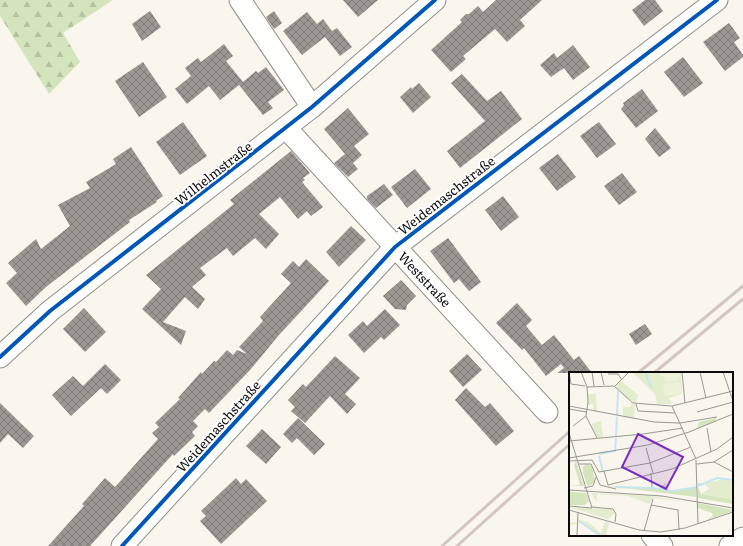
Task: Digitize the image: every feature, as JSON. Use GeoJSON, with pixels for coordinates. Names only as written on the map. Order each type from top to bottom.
{"type":"FeatureCollection","features":[{"type":"Feature","properties":{"kind":"street"},"geometry":{"type":"LineString","coordinates":[[240,0],[312,107]]}},
{"type":"Feature","properties":{"kind":"street","name":"Wilhelmstraße"},"geometry":{"type":"LineString","coordinates":[[0,357],[50,312],[312,107],[435,0]]}},
{"type":"Feature","properties":{"kind":"street","name":"Weidemaschstraße"},"geometry":{"type":"LineString","coordinates":[[122,546],[395,247],[716,0]]}},
{"type":"Feature","properties":{"kind":"street","name":"Weststraße"},"geometry":{"type":"LineString","coordinates":[[286,128],[547,412]]}},
{"type":"Feature","properties":{"kind":"street"},"geometry":{"type":"LineString","coordinates":[[653,536],[662,546]]}},
{"type":"Feature","properties":{"kind":"street"},"geometry":{"type":"LineString","coordinates":[[730,546],[743,538]]}},
{"type":"Feature","properties":{"kind":"green space"},"geometry":{"type":"Polygon","coordinates":[[[0,0],[113,0],[63,33],[80,62],[49,94],[0,16],[0,0]]]}},
{"type":"Feature","properties":{"kind":"building"},"geometry":{"type":"Polygon","coordinates":[[[343,0],[378,0],[358,17],[343,0]]]}},
{"type":"Feature","properties":{"kind":"building"},"geometry":{"type":"Polygon","coordinates":[[[496,0],[542,0],[520,20],[525,26],[507,42],[495,29],[463,56],[466,59],[451,72],[431,50],[462,22],[460,20],[466,14],[469,14],[478,6],[483,12],[496,0]]]}},
{"type":"Feature","properties":{"kind":"building"},"geometry":{"type":"Polygon","coordinates":[[[645,0],[655,0],[663,11],[644,26],[632,10],[645,0]]]}},
{"type":"Feature","properties":{"kind":"building"},"geometry":{"type":"Polygon","coordinates":[[[150,11],[161,27],[142,41],[132,24],[150,11]]]}},
{"type":"Feature","properties":{"kind":"building"},"geometry":{"type":"Polygon","coordinates":[[[274,11],[282,23],[274,29],[266,17],[274,11]]]}},
{"type":"Feature","properties":{"kind":"building"},"geometry":{"type":"Polygon","coordinates":[[[307,12],[317,24],[323,19],[332,31],[337,28],[352,47],[340,56],[325,37],[302,55],[283,31],[307,12]]]}},
{"type":"Feature","properties":{"kind":"building"},"geometry":{"type":"Polygon","coordinates":[[[729,23],[740,38],[734,42],[743,57],[725,71],[703,42],[729,23]]]}},
{"type":"Feature","properties":{"kind":"building"},"geometry":{"type":"Polygon","coordinates":[[[224,44],[233,56],[226,61],[243,82],[256,71],[258,73],[266,67],[284,90],[268,102],[273,108],[263,115],[239,85],[220,100],[209,86],[187,104],[175,89],[191,76],[185,68],[198,58],[201,62],[224,44]]]}},
{"type":"Feature","properties":{"kind":"building"},"geometry":{"type":"Polygon","coordinates":[[[573,45],[590,67],[573,80],[564,68],[551,77],[540,65],[554,53],[557,58],[573,45]]]}},
{"type":"Feature","properties":{"kind":"building"},"geometry":{"type":"Polygon","coordinates":[[[683,57],[703,83],[684,97],[664,72],[683,57]]]}},
{"type":"Feature","properties":{"kind":"building"},"geometry":{"type":"Polygon","coordinates":[[[143,62],[167,97],[139,117],[115,81],[143,62]]]}},
{"type":"Feature","properties":{"kind":"building"},"geometry":{"type":"Polygon","coordinates":[[[462,74],[487,101],[501,91],[522,119],[460,168],[447,151],[485,121],[451,83],[462,74]]]}},
{"type":"Feature","properties":{"kind":"building"},"geometry":{"type":"Polygon","coordinates":[[[419,83],[431,97],[413,113],[400,97],[411,87],[412,89],[419,83]]]}},
{"type":"Feature","properties":{"kind":"building"},"geometry":{"type":"Polygon","coordinates":[[[642,89],[658,111],[636,128],[621,109],[624,105],[623,103],[642,89]]]}},
{"type":"Feature","properties":{"kind":"building"},"geometry":{"type":"Polygon","coordinates":[[[348,108],[369,134],[354,146],[362,155],[353,163],[358,169],[348,177],[334,163],[345,154],[324,129],[348,108]]]}},
{"type":"Feature","properties":{"kind":"building"},"geometry":{"type":"Polygon","coordinates":[[[183,122],[207,156],[180,175],[156,142],[183,122]]]}},
{"type":"Feature","properties":{"kind":"building"},"geometry":{"type":"Polygon","coordinates":[[[599,122],[616,144],[597,158],[580,136],[599,122]]]}},
{"type":"Feature","properties":{"kind":"building"},"geometry":{"type":"Polygon","coordinates":[[[655,128],[671,148],[659,157],[645,139],[655,128]]]}},
{"type":"Feature","properties":{"kind":"building"},"geometry":{"type":"Polygon","coordinates":[[[131,147],[163,196],[156,201],[157,202],[129,220],[130,222],[46,287],[26,306],[6,283],[17,273],[8,263],[36,239],[41,249],[70,226],[58,205],[90,188],[86,182],[116,164],[113,159],[131,147]]]}},
{"type":"Feature","properties":{"kind":"building"},"geometry":{"type":"Polygon","coordinates":[[[291,151],[310,173],[303,178],[305,180],[302,182],[323,207],[311,216],[307,211],[298,219],[280,197],[259,214],[279,234],[266,249],[255,238],[233,256],[227,248],[200,268],[206,275],[192,287],[205,299],[198,309],[185,297],[163,322],[186,331],[181,345],[142,309],[161,289],[146,275],[234,204],[230,200],[291,151]]]}},
{"type":"Feature","properties":{"kind":"building"},"geometry":{"type":"Polygon","coordinates":[[[558,154],[576,177],[557,191],[539,168],[558,154]]]}},
{"type":"Feature","properties":{"kind":"building"},"geometry":{"type":"Polygon","coordinates":[[[415,169],[431,189],[407,208],[391,187],[415,169]]]}},
{"type":"Feature","properties":{"kind":"building"},"geometry":{"type":"Polygon","coordinates":[[[622,173],[637,192],[619,205],[604,186],[622,173]]]}},
{"type":"Feature","properties":{"kind":"building"},"geometry":{"type":"Polygon","coordinates":[[[384,184],[393,195],[376,208],[367,199],[367,196],[384,184]]]}},
{"type":"Feature","properties":{"kind":"building"},"geometry":{"type":"Polygon","coordinates":[[[503,196],[519,217],[501,231],[485,210],[503,196]]]}},
{"type":"Feature","properties":{"kind":"building"},"geometry":{"type":"Polygon","coordinates":[[[351,226],[366,240],[339,267],[326,252],[351,226]]]}},
{"type":"Feature","properties":{"kind":"building"},"geometry":{"type":"Polygon","coordinates":[[[448,238],[481,282],[469,291],[459,279],[454,283],[430,251],[448,238]]]}},
{"type":"Feature","properties":{"kind":"building"},"geometry":{"type":"Polygon","coordinates":[[[306,259],[329,281],[279,335],[250,370],[209,413],[205,409],[193,421],[198,426],[192,432],[195,436],[174,456],[173,454],[90,546],[48,546],[84,506],[82,504],[105,478],[115,487],[158,439],[152,433],[159,427],[155,423],[180,399],[178,398],[201,372],[202,374],[227,350],[233,355],[237,350],[247,354],[239,347],[263,321],[260,317],[291,283],[281,274],[293,261],[299,267],[306,259]]]}},
{"type":"Feature","properties":{"kind":"building"},"geometry":{"type":"Polygon","coordinates":[[[401,280],[416,296],[407,305],[406,310],[395,309],[383,296],[401,280]]]}},
{"type":"Feature","properties":{"kind":"building"},"geometry":{"type":"Polygon","coordinates":[[[517,303],[532,320],[526,326],[542,345],[554,335],[574,360],[579,356],[591,372],[557,373],[564,368],[561,364],[546,376],[524,348],[522,350],[496,323],[517,303]]]}},
{"type":"Feature","properties":{"kind":"building"},"geometry":{"type":"Polygon","coordinates":[[[84,308],[106,332],[85,352],[63,329],[84,308]]]}},
{"type":"Feature","properties":{"kind":"building"},"geometry":{"type":"Polygon","coordinates":[[[385,309],[400,325],[384,340],[381,337],[364,353],[348,335],[363,321],[367,326],[385,309]]]}},
{"type":"Feature","properties":{"kind":"building"},"geometry":{"type":"Polygon","coordinates":[[[645,324],[652,334],[636,345],[629,334],[645,324]]]}},
{"type":"Feature","properties":{"kind":"building"},"geometry":{"type":"Polygon","coordinates":[[[467,354],[482,370],[463,387],[449,371],[467,354]]]}},
{"type":"Feature","properties":{"kind":"building"},"geometry":{"type":"Polygon","coordinates":[[[335,356],[360,378],[345,394],[356,404],[347,414],[330,396],[305,423],[291,411],[295,407],[288,400],[303,384],[306,387],[335,356]]]}},
{"type":"Feature","properties":{"kind":"building"},"geometry":{"type":"Polygon","coordinates":[[[105,364],[121,380],[107,394],[101,388],[71,416],[52,395],[73,376],[83,386],[105,364]]]}},
{"type":"Feature","properties":{"kind":"building"},"geometry":{"type":"Polygon","coordinates":[[[466,388],[485,407],[490,403],[514,431],[496,446],[455,400],[466,388]]]}},
{"type":"Feature","properties":{"kind":"building"},"geometry":{"type":"Polygon","coordinates":[[[0,403],[34,436],[23,448],[8,434],[0,443],[0,403]]]}},
{"type":"Feature","properties":{"kind":"building"},"geometry":{"type":"Polygon","coordinates":[[[298,418],[325,444],[314,455],[297,438],[292,443],[283,434],[298,418]]]}},
{"type":"Feature","properties":{"kind":"building"},"geometry":{"type":"Polygon","coordinates":[[[262,429],[281,447],[266,464],[246,446],[262,429]]]}},
{"type":"Feature","properties":{"kind":"building"},"geometry":{"type":"Polygon","coordinates":[[[236,478],[241,484],[246,479],[267,501],[221,544],[200,521],[206,516],[201,511],[236,478]]]}},
{"type":"Feature","properties":{"kind":"railway"},"geometry":{"type":"LineString","coordinates":[[639,372],[743,286]]}},
{"type":"Feature","properties":{"kind":"railway"},"geometry":{"type":"LineString","coordinates":[[655,372],[743,299]]}},
{"type":"Feature","properties":{"kind":"railway"},"geometry":{"type":"LineString","coordinates":[[442,546],[569,432]]}},
{"type":"Feature","properties":{"kind":"railway"},"geometry":{"type":"LineString","coordinates":[[457,546],[569,445]]}},
{"type":"Feature","properties":{"kind":"cycle path"},"geometry":{"type":"LineString","coordinates":[[0,357],[50,311],[312,107],[435,0]]}},
{"type":"Feature","properties":{"kind":"cycle path"},"geometry":{"type":"LineString","coordinates":[[122,546],[395,247],[717,0]]}}]}
